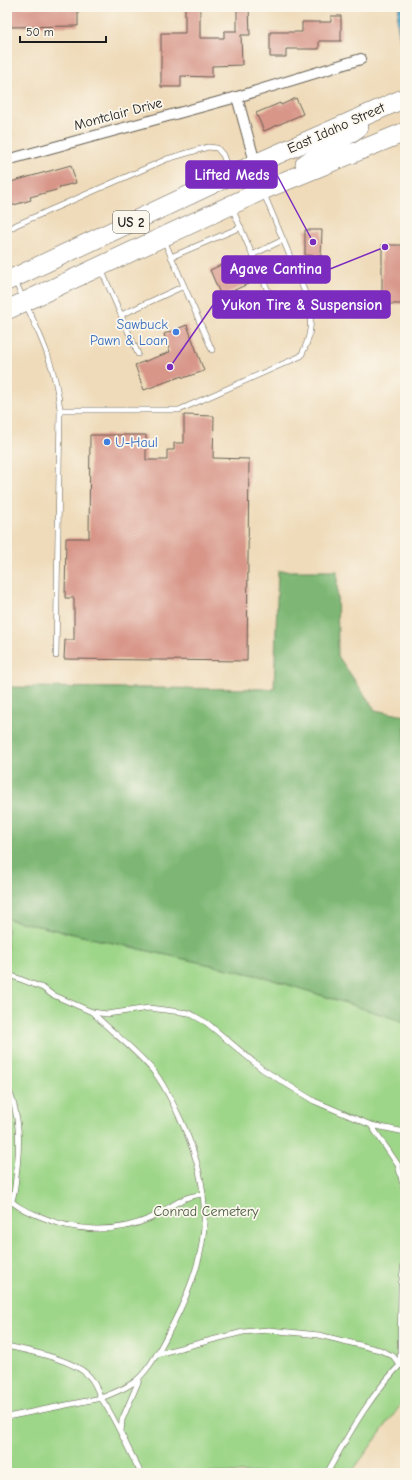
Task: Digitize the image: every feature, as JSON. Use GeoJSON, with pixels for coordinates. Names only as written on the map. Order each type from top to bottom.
{"type":"FeatureCollection","features":[{"type":"Feature","properties":{"kind":"highway","name":"East Idaho Street"},"geometry":{"type":"LineString","coordinates":[[7,310],[230,205],[259,177],[379,109],[405,98]]}},
{"type":"Feature","properties":{"kind":"highway"},"geometry":{"type":"LineString","coordinates":[[259,177],[271,179],[302,166],[355,130],[379,109]]}},
{"type":"Feature","properties":{"kind":"highway","name":"East Idaho Street"},"geometry":{"type":"LineString","coordinates":[[10,278],[230,175],[259,177],[405,132]]}},
{"type":"Feature","properties":{"kind":"highway"},"geometry":{"type":"LineString","coordinates":[[25,302],[46,283],[155,225],[181,199]]}},
{"type":"Feature","properties":{"kind":"street","name":"Montclair Drive"},"geometry":{"type":"LineString","coordinates":[[7,160],[237,97],[361,59]]}},
{"type":"Feature","properties":{"kind":"street"},"geometry":{"type":"LineString","coordinates":[[237,97],[259,177]]}},
{"type":"Feature","properties":{"kind":"lane"},"geometry":{"type":"LineString","coordinates":[[7,231],[16,225],[168,159],[208,147],[216,148],[223,156],[230,175]]}},
{"type":"Feature","properties":{"kind":"lane"},"geometry":{"type":"LineString","coordinates":[[60,410],[178,410],[300,356],[308,342],[311,320],[309,302],[259,177]]}},
{"type":"Feature","properties":{"kind":"lane"},"geometry":{"type":"LineString","coordinates":[[230,205],[275,307],[305,293]]}},
{"type":"Feature","properties":{"kind":"lane"},"geometry":{"type":"LineString","coordinates":[[171,257],[241,227]]}},
{"type":"Feature","properties":{"kind":"lane"},"geometry":{"type":"LineString","coordinates":[[162,237],[212,350]]}},
{"type":"Feature","properties":{"kind":"lane"},"geometry":{"type":"LineString","coordinates":[[252,255],[283,240]]}},
{"type":"Feature","properties":{"kind":"lane"},"geometry":{"type":"LineString","coordinates":[[100,267],[138,354]]}},
{"type":"Feature","properties":{"kind":"lane"},"geometry":{"type":"LineString","coordinates":[[10,278],[25,302],[54,372],[60,410],[56,656]]}},
{"type":"Feature","properties":{"kind":"lane"},"geometry":{"type":"LineString","coordinates":[[121,315],[184,286]]}},
{"type":"Feature","properties":{"kind":"lane"},"geometry":{"type":"LineString","coordinates":[[7,974],[43,988],[51,994],[92,1012],[107,1014],[149,1008],[189,1014],[207,1023],[262,1069],[314,1101],[370,1125],[405,1132]]}},
{"type":"Feature","properties":{"kind":"lane"},"geometry":{"type":"LineString","coordinates":[[7,1417],[102,1398],[128,1388],[146,1371],[157,1354],[174,1324],[199,1263],[204,1236],[203,1194],[199,1166],[193,1147],[180,1118],[155,1073],[92,1012]]}},
{"type":"Feature","properties":{"kind":"lane"},"geometry":{"type":"LineString","coordinates":[[7,1086],[16,1109],[19,1141],[12,1203],[7,1209]]}},
{"type":"Feature","properties":{"kind":"lane"},"geometry":{"type":"LineString","coordinates":[[370,1125],[398,1166],[405,1193]]}},
{"type":"Feature","properties":{"kind":"lane"},"geometry":{"type":"LineString","coordinates":[[7,1195],[12,1203],[58,1224],[73,1228],[93,1230],[133,1224],[150,1218],[185,1198],[203,1194]]}},
{"type":"Feature","properties":{"kind":"lane"},"geometry":{"type":"LineString","coordinates":[[400,1365],[401,1287],[405,1255]]}},
{"type":"Feature","properties":{"kind":"lane"},"geometry":{"type":"LineString","coordinates":[[157,1354],[243,1332],[269,1330],[319,1335],[380,1350],[393,1356],[400,1365]]}},
{"type":"Feature","properties":{"kind":"lane"},"geometry":{"type":"LineString","coordinates":[[7,1346],[40,1353],[74,1366],[89,1376],[113,1415],[140,1473]]}},
{"type":"Feature","properties":{"kind":"lane"},"geometry":{"type":"LineString","coordinates":[[327,1473],[355,1422],[374,1394],[405,1360]]}},
{"type":"Feature","properties":{"kind":"lane"},"geometry":{"type":"LineString","coordinates":[[121,1435],[122,1420],[139,1379]]}},
{"type":"Feature","properties":{"kind":"green space"},"geometry":{"type":"Polygon","coordinates":[[[278,571],[337,571],[338,656],[375,710],[405,716],[405,1022],[264,977],[7,919],[7,687],[274,689],[278,571]]]}},
{"type":"Feature","properties":{"kind":"green space","name":"Conrad Cemetery"},"geometry":{"type":"Polygon","coordinates":[[[7,919],[264,977],[405,1022],[405,1399],[351,1473],[7,1473],[7,919]]]}},
{"type":"Feature","properties":{"kind":"water"},"geometry":{"type":"Polygon","coordinates":[[[399,7],[405,7],[405,71],[397,22],[399,7]]]}},
{"type":"Feature","properties":{"kind":"building"},"geometry":{"type":"Polygon","coordinates":[[[8,7],[78,7],[78,26],[8,27],[8,7]]]}},
{"type":"Feature","properties":{"kind":"building"},"geometry":{"type":"Polygon","coordinates":[[[185,7],[200,7],[200,38],[224,38],[224,31],[237,31],[237,7],[249,7],[250,35],[241,35],[242,65],[212,66],[212,77],[181,76],[181,87],[161,87],[161,33],[185,33],[185,7]]]}},
{"type":"Feature","properties":{"kind":"building"},"geometry":{"type":"Polygon","coordinates":[[[331,16],[341,16],[341,41],[319,41],[319,49],[286,49],[286,57],[270,57],[270,32],[302,32],[302,22],[331,22],[331,16]]]}},
{"type":"Feature","properties":{"kind":"building"},"geometry":{"type":"Polygon","coordinates":[[[296,98],[303,114],[264,131],[256,113],[280,103],[281,105],[296,98]]]}},
{"type":"Feature","properties":{"kind":"building"},"geometry":{"type":"Polygon","coordinates":[[[71,165],[76,183],[30,197],[31,200],[7,207],[7,183],[71,165]]]}},
{"type":"Feature","properties":{"kind":"building"},"geometry":{"type":"Polygon","coordinates":[[[305,230],[322,230],[321,256],[305,255],[305,230]]]}},
{"type":"Feature","properties":{"kind":"building"},"geometry":{"type":"Polygon","coordinates":[[[382,245],[405,245],[405,304],[382,304],[382,245]]]}},
{"type":"Feature","properties":{"kind":"building"},"geometry":{"type":"Polygon","coordinates":[[[237,258],[248,284],[221,296],[210,270],[237,258]]]}},
{"type":"Feature","properties":{"kind":"building"},"geometry":{"type":"Polygon","coordinates":[[[187,325],[204,371],[183,378],[182,376],[144,390],[135,365],[170,352],[164,334],[187,325]]]}},
{"type":"Feature","properties":{"kind":"building"},"geometry":{"type":"Polygon","coordinates":[[[184,415],[214,416],[213,458],[249,459],[247,661],[64,659],[65,640],[74,640],[74,598],[65,598],[66,538],[89,538],[90,435],[146,435],[146,460],[167,460],[167,450],[174,450],[174,443],[184,443],[184,415]]]}},
{"type":"Feature","properties":{"kind":"place","name":"Lifted Meds"},"geometry":{"type":"Point","coordinates":[313,242]}},
{"type":"Feature","properties":{"kind":"place","name":"Agave Cantina"},"geometry":{"type":"Point","coordinates":[385,247]}},
{"type":"Feature","properties":{"kind":"place","name":"Sawbuck Pawn & Loan"},"geometry":{"type":"Point","coordinates":[176,332]}},
{"type":"Feature","properties":{"kind":"place","name":"Yukon Tire & Suspension"},"geometry":{"type":"Point","coordinates":[170,367]}},
{"type":"Feature","properties":{"kind":"place","name":"U-Haul"},"geometry":{"type":"Point","coordinates":[107,442]}}]}
